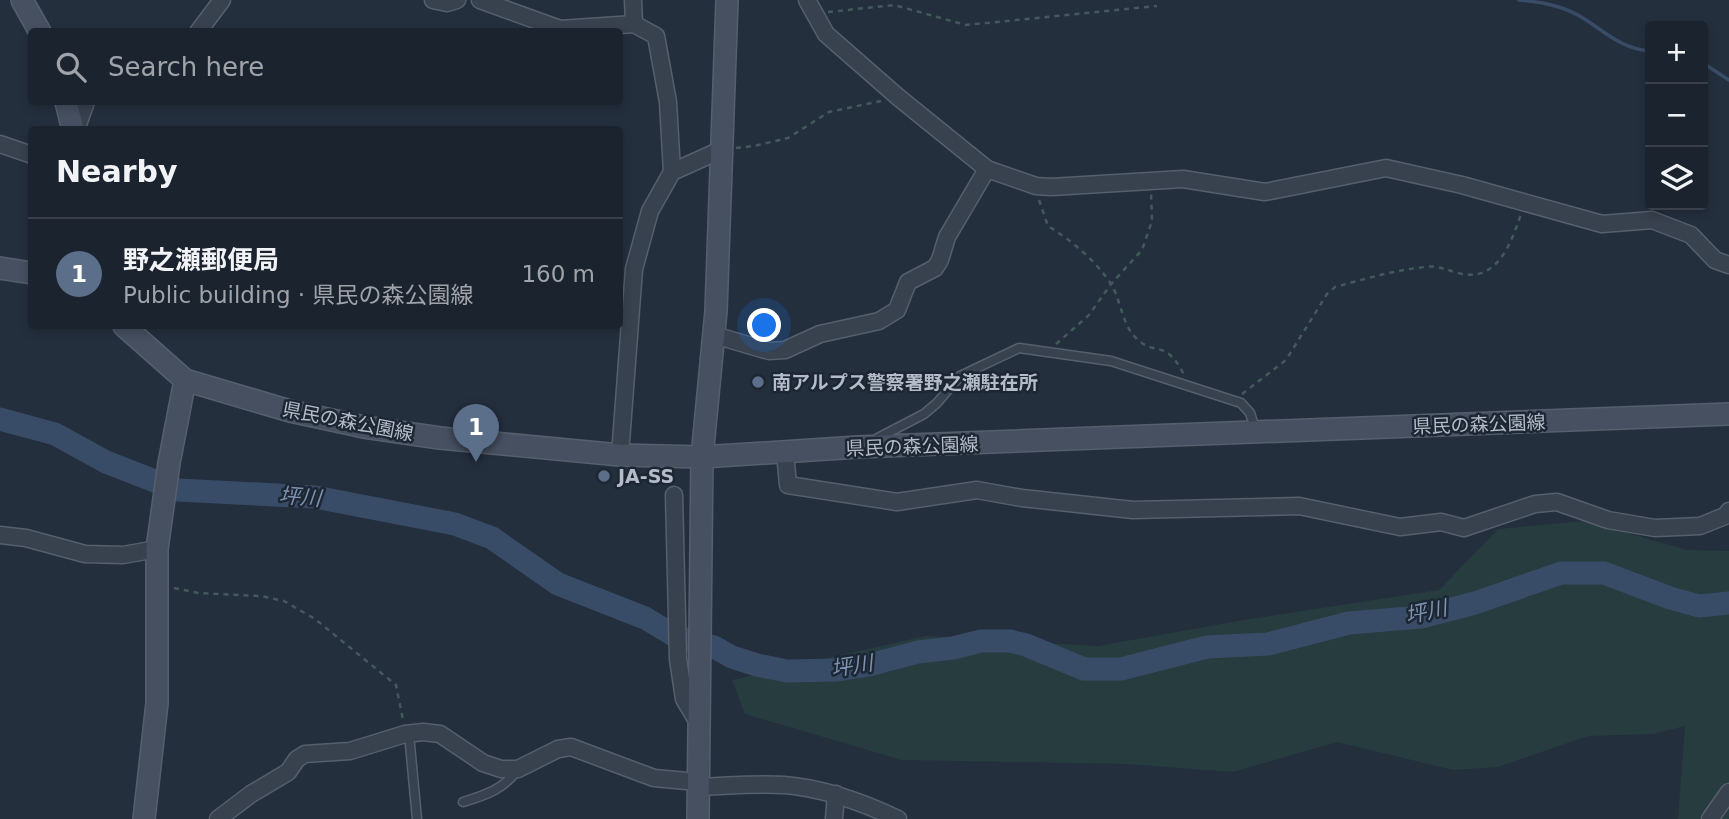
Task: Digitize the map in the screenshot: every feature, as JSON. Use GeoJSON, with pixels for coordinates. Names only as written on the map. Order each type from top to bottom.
{"type":"FeatureCollection","features":[{"type":"Feature","properties":{"kind":"main road"},"geometry":{"type":"LineString","coordinates":[[22,0],[38,28]]}},
{"type":"Feature","properties":{"kind":"main road"},"geometry":{"type":"LineString","coordinates":[[698,819],[702,457],[713,335],[723,149],[727,0]]}},
{"type":"Feature","properties":{"kind":"main road"},"geometry":{"type":"LineString","coordinates":[[67,105],[74,126]]}},
{"type":"Feature","properties":{"kind":"main road"},"geometry":{"type":"LineString","coordinates":[[0,268],[28,272]]}},
{"type":"Feature","properties":{"kind":"main road","name":"県民の森公園線"},"geometry":{"type":"LineString","coordinates":[[127,329],[185,380],[290,411],[364,427],[478,442],[620,455],[702,457],[858,447],[1729,414]]}},
{"type":"Feature","properties":{"kind":"main road"},"geometry":{"type":"LineString","coordinates":[[144,819],[157,703],[158,542],[169,463],[185,380]]}},
{"type":"Feature","properties":{"kind":"street"},"geometry":{"type":"LineString","coordinates":[[201,28],[222,0]]}},
{"type":"Feature","properties":{"kind":"street"},"geometry":{"type":"LineString","coordinates":[[433,0],[447,4],[457,0]]}},
{"type":"Feature","properties":{"kind":"street"},"geometry":{"type":"LineString","coordinates":[[480,0],[557,28]]}},
{"type":"Feature","properties":{"kind":"street"},"geometry":{"type":"LineString","coordinates":[[633,0],[634,24]]}},
{"type":"Feature","properties":{"kind":"street"},"geometry":{"type":"LineString","coordinates":[[807,0],[826,34],[898,97],[987,169],[1036,186],[1183,179],[1265,192],[1386,168],[1602,224],[1652,220],[1691,235],[1715,260],[1729,265]]}},
{"type":"Feature","properties":{"kind":"street"},"geometry":{"type":"LineString","coordinates":[[575,28],[634,24],[656,36],[668,102],[672,172],[650,211],[634,269],[620,455]]}},
{"type":"Feature","properties":{"kind":"street"},"geometry":{"type":"LineString","coordinates":[[77,126],[85,105]]}},
{"type":"Feature","properties":{"kind":"street"},"geometry":{"type":"LineString","coordinates":[[0,144],[28,154]]}},
{"type":"Feature","properties":{"kind":"street"},"geometry":{"type":"LineString","coordinates":[[672,172],[723,149]]}},
{"type":"Feature","properties":{"kind":"street"},"geometry":{"type":"LineString","coordinates":[[713,335],[769,351],[785,350],[820,334],[879,321],[897,310],[908,282],[935,268],[956,220],[987,169]]}},
{"type":"Feature","properties":{"kind":"street"},"geometry":{"type":"LineString","coordinates":[[785,453],[788,485],[897,502],[977,490],[1022,498],[1133,510],[1299,506],[1400,527],[1441,522],[1464,528],[1535,504],[1557,502],[1608,520],[1655,528],[1700,526],[1725,516],[1729,511]]}},
{"type":"Feature","properties":{"kind":"street"},"geometry":{"type":"LineString","coordinates":[[674,495],[678,659],[684,699],[699,724]]}},
{"type":"Feature","properties":{"kind":"street"},"geometry":{"type":"LineString","coordinates":[[0,535],[26,538],[85,554],[123,555],[158,542]]}},
{"type":"Feature","properties":{"kind":"street"},"geometry":{"type":"LineString","coordinates":[[218,819],[251,794],[288,772],[297,759],[305,754],[350,751],[407,734],[424,732],[440,734],[483,763],[501,769],[518,769],[558,749],[571,747],[654,778],[698,785],[787,785],[836,794],[898,819]]}},
{"type":"Feature","properties":{"kind":"street"},"geometry":{"type":"LineString","coordinates":[[1710,819],[1729,792]]}},
{"type":"Feature","properties":{"kind":"street"},"geometry":{"type":"LineString","coordinates":[[834,819],[836,794]]}},
{"type":"Feature","properties":{"kind":"lane"},"geometry":{"type":"LineString","coordinates":[[858,447],[924,414],[961,376],[1019,348],[1111,361],[1241,403],[1250,413],[1256,432]]}},
{"type":"Feature","properties":{"kind":"lane"},"geometry":{"type":"LineString","coordinates":[[407,734],[417,819]]}},
{"type":"Feature","properties":{"kind":"lane"},"geometry":{"type":"LineString","coordinates":[[463,802],[492,793],[509,782],[518,769]]}},
{"type":"Feature","properties":{"kind":"path"},"geometry":{"type":"LineString","coordinates":[[816,16],[834,10],[894,5],[966,25],[1157,6]]}},
{"type":"Feature","properties":{"kind":"path"},"geometry":{"type":"LineString","coordinates":[[723,149],[754,146],[788,138],[829,112],[898,97]]}},
{"type":"Feature","properties":{"kind":"path"},"geometry":{"type":"LineString","coordinates":[[1048,351],[1089,315],[1111,284],[1142,250],[1152,221],[1151,181]]}},
{"type":"Feature","properties":{"kind":"path"},"geometry":{"type":"LineString","coordinates":[[1036,186],[1048,226],[1068,239],[1111,284],[1132,335],[1141,343],[1162,348],[1176,358],[1189,385]]}},
{"type":"Feature","properties":{"kind":"path"},"geometry":{"type":"LineString","coordinates":[[1234,401],[1286,360],[1327,294],[1335,287],[1398,270],[1429,266],[1447,268],[1463,274],[1479,274],[1498,262],[1510,248],[1524,202]]}},
{"type":"Feature","properties":{"kind":"path"},"geometry":{"type":"LineString","coordinates":[[157,584],[198,593],[261,596],[284,601],[315,619],[396,685],[407,734]]}},
{"type":"Feature","properties":{"kind":"green space"},"geometry":{"type":"Polygon","coordinates":[[[1585,521],[1687,550],[1729,551],[1729,819],[1678,819],[1685,726],[1653,734],[1588,736],[1498,767],[1453,770],[1337,742],[1233,772],[1128,764],[902,760],[745,714],[732,680],[925,636],[1098,646],[1439,590],[1498,529],[1585,521]]]}},
{"type":"Feature","properties":{"kind":"waterway"},"geometry":{"type":"LineString","coordinates":[[1519,0],[1564,9],[1620,42],[1645,50]]}},
{"type":"Feature","properties":{"kind":"waterway"},"geometry":{"type":"LineString","coordinates":[[1708,66],[1729,80]]}},
{"type":"Feature","properties":{"kind":"waterway","name":"坪川"},"geometry":{"type":"LineString","coordinates":[[0,419],[55,434],[106,462],[178,490],[315,497],[455,524],[492,538],[558,584],[645,618],[675,636],[714,647],[732,657],[757,665],[787,671],[837,670],[981,641],[1010,641],[1026,645],[1084,669],[1121,669],[1207,647],[1268,644],[1349,623],[1421,617],[1475,603],[1561,573],[1604,573],[1699,606],[1729,603]]}},
{"type":"Feature","properties":{"kind":"place","name":"南アルプス警察署野之瀬駐在所"},"geometry":{"type":"Point","coordinates":[758,382]}},
{"type":"Feature","properties":{"kind":"place","name":"野之瀬郵便局"},"geometry":{"type":"Point","coordinates":[476,462]}},
{"type":"Feature","properties":{"kind":"place","name":"JA-SS"},"geometry":{"type":"Point","coordinates":[604,476]}}]}
